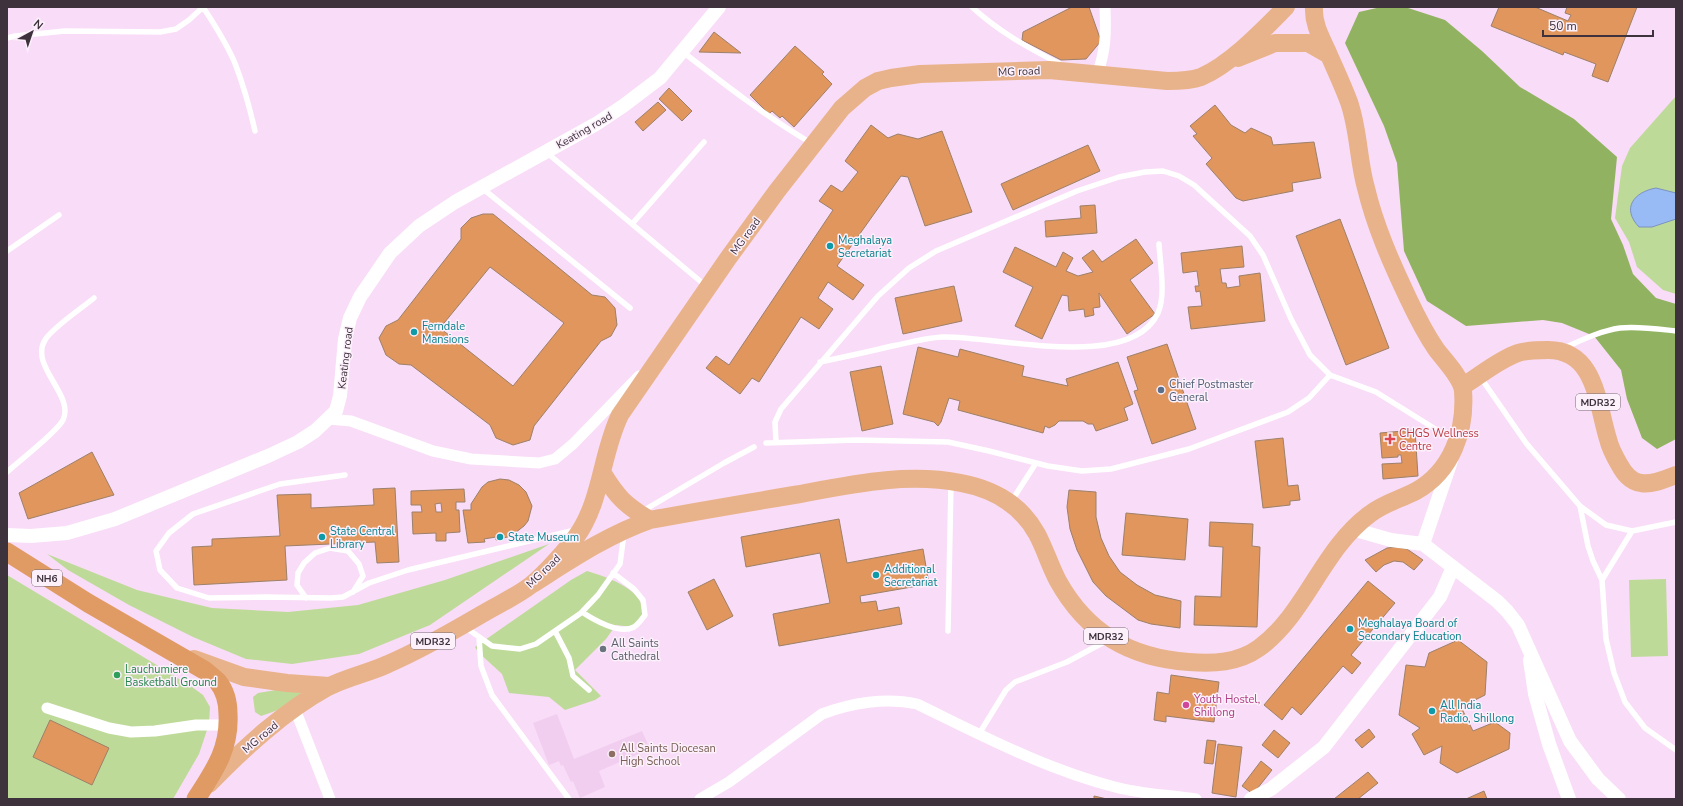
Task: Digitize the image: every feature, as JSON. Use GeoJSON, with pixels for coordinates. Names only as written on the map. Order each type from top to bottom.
{"type":"FeatureCollection","features":[{"type":"Feature","properties":{"kind":"highway","name":"NH6"},"geometry":{"type":"LineString","coordinates":[[7,552],[88,603],[204,670],[218,682],[227,697],[229,725],[226,745],[220,761],[197,798]]}},
{"type":"Feature","properties":{"kind":"main road","name":"MG road"},"geometry":{"type":"LineString","coordinates":[[197,798],[258,736],[329,686],[388,664],[464,625],[531,585],[567,548],[582,528],[593,503],[610,439],[620,415],[777,191],[842,108],[865,88],[878,81],[920,74],[1049,70],[1167,81],[1183,81],[1200,77],[1220,66],[1286,7]]}},
{"type":"Feature","properties":{"kind":"main road"},"geometry":{"type":"LineString","coordinates":[[1314,7],[1313,16],[1318,31],[1348,100],[1355,122],[1364,184],[1385,248],[1423,328],[1435,348],[1464,386]]}},
{"type":"Feature","properties":{"kind":"main road"},"geometry":{"type":"LineString","coordinates":[[1220,66],[1275,43],[1308,43],[1329,55]]}},
{"type":"Feature","properties":{"kind":"main road","name":"MDR32"},"geometry":{"type":"LineString","coordinates":[[531,585],[582,553],[624,531],[644,517],[864,482],[916,478],[951,482],[980,488],[1011,502],[1025,517],[1036,533],[1057,579],[1077,610],[1098,631],[1132,649],[1175,661],[1218,662],[1234,660],[1246,656],[1267,641],[1286,621],[1334,550],[1352,529],[1375,510],[1425,486],[1443,468],[1456,446],[1462,426],[1464,386],[1498,363],[1519,353],[1541,350],[1560,350],[1574,356],[1587,369],[1596,392],[1608,441],[1624,473],[1630,480],[1640,484],[1660,481],[1676,475]]}},
{"type":"Feature","properties":{"kind":"main road"},"geometry":{"type":"LineString","coordinates":[[602,472],[614,492],[631,509],[644,517]]}},
{"type":"Feature","properties":{"kind":"main road","name":"MG road"},"geometry":{"type":"LineString","coordinates":[[168,648],[219,669],[244,677],[287,683],[329,686]]}},
{"type":"Feature","properties":{"kind":"street","name":"Keating road"},"geometry":{"type":"LineString","coordinates":[[7,535],[31,536],[67,533],[115,519],[268,456],[298,442],[315,431],[336,411],[340,396],[345,339],[350,318],[360,297],[390,253],[419,226],[455,202],[596,124],[624,106],[660,78],[719,7]]}},
{"type":"Feature","properties":{"kind":"street"},"geometry":{"type":"LineString","coordinates":[[1096,75],[1103,57],[1106,37],[1105,7]]}},
{"type":"Feature","properties":{"kind":"street"},"geometry":{"type":"LineString","coordinates":[[328,419],[351,421],[433,451],[471,459],[539,463],[555,459],[573,444],[666,348]]}},
{"type":"Feature","properties":{"kind":"street"},"geometry":{"type":"LineString","coordinates":[[1423,544],[1443,489],[1456,446]]}},
{"type":"Feature","properties":{"kind":"street"},"geometry":{"type":"LineString","coordinates":[[1352,529],[1391,540],[1423,544],[1497,601],[1507,611],[1518,625],[1570,741],[1598,779],[1619,799]]}},
{"type":"Feature","properties":{"kind":"street"},"geometry":{"type":"LineString","coordinates":[[1251,799],[1270,789],[1324,747],[1440,598],[1452,567]]}},
{"type":"Feature","properties":{"kind":"street"},"geometry":{"type":"LineString","coordinates":[[1525,640],[1530,663],[1531,678],[1548,744],[1569,799]]}},
{"type":"Feature","properties":{"kind":"street"},"geometry":{"type":"LineString","coordinates":[[700,799],[735,777],[822,714],[838,707],[900,700],[917,704],[1033,759],[1084,778],[1117,787],[1196,799]]}},
{"type":"Feature","properties":{"kind":"street"},"geometry":{"type":"LineString","coordinates":[[47,708],[109,728],[131,732],[155,731],[196,726],[229,725]]}},
{"type":"Feature","properties":{"kind":"street"},"geometry":{"type":"LineString","coordinates":[[295,709],[330,799]]}},
{"type":"Feature","properties":{"kind":"street"},"geometry":{"type":"LineString","coordinates":[[1243,799],[1270,789]]}},
{"type":"Feature","properties":{"kind":"lane"},"geometry":{"type":"LineString","coordinates":[[7,38],[65,31],[160,32],[176,29],[189,20],[203,7],[221,35],[236,65],[246,95],[255,131]]}},
{"type":"Feature","properties":{"kind":"lane"},"geometry":{"type":"LineString","coordinates":[[972,7],[992,24],[1017,41],[1077,73]]}},
{"type":"Feature","properties":{"kind":"lane"},"geometry":{"type":"LineString","coordinates":[[682,52],[742,98],[783,127],[813,145]]}},
{"type":"Feature","properties":{"kind":"lane"},"geometry":{"type":"LineString","coordinates":[[632,224],[704,142]]}},
{"type":"Feature","properties":{"kind":"lane"},"geometry":{"type":"LineString","coordinates":[[546,152],[708,288]]}},
{"type":"Feature","properties":{"kind":"lane"},"geometry":{"type":"LineString","coordinates":[[776,442],[775,422],[781,409],[878,296],[909,268],[936,252],[1077,191],[1119,177],[1145,172],[1164,171],[1179,176],[1194,185],[1250,236],[1263,255],[1291,319],[1310,355],[1330,375],[1376,392],[1456,446]]}},
{"type":"Feature","properties":{"kind":"lane"},"geometry":{"type":"LineString","coordinates":[[481,187],[630,308]]}},
{"type":"Feature","properties":{"kind":"lane"},"geometry":{"type":"LineString","coordinates":[[7,251],[59,215]]}},
{"type":"Feature","properties":{"kind":"lane"},"geometry":{"type":"LineString","coordinates":[[820,362],[922,339],[942,337],[970,338],[1054,348],[1092,347],[1126,340],[1146,328],[1158,313],[1162,292],[1158,244]]}},
{"type":"Feature","properties":{"kind":"lane"},"geometry":{"type":"LineString","coordinates":[[7,472],[56,429],[64,419],[65,409],[61,396],[44,364],[41,350],[45,340],[54,330],[94,298]]}},
{"type":"Feature","properties":{"kind":"lane"},"geometry":{"type":"LineString","coordinates":[[1560,350],[1595,334],[1620,328],[1652,328],[1676,331]]}},
{"type":"Feature","properties":{"kind":"lane"},"geometry":{"type":"LineString","coordinates":[[766,443],[901,440],[948,442],[989,450],[1048,466],[1082,471],[1111,470],[1189,449],[1288,412],[1309,398],[1330,375]]}},
{"type":"Feature","properties":{"kind":"lane"},"geometry":{"type":"LineString","coordinates":[[1479,376],[1526,443],[1580,506],[1606,526],[1632,531],[1676,522]]}},
{"type":"Feature","properties":{"kind":"lane"},"geometry":{"type":"LineString","coordinates":[[644,517],[724,463],[754,447]]}},
{"type":"Feature","properties":{"kind":"lane"},"geometry":{"type":"LineString","coordinates":[[1011,502],[1036,463]]}},
{"type":"Feature","properties":{"kind":"lane"},"geometry":{"type":"LineString","coordinates":[[344,476],[280,484],[193,514],[169,533],[156,551],[160,570],[177,588],[209,598],[343,597],[369,583],[408,570],[582,528]]}},
{"type":"Feature","properties":{"kind":"lane"},"geometry":{"type":"LineString","coordinates":[[948,631],[951,482]]}},
{"type":"Feature","properties":{"kind":"lane"},"geometry":{"type":"LineString","coordinates":[[1580,506],[1588,546],[1602,580],[1606,639],[1614,673],[1625,702],[1645,728],[1676,750]]}},
{"type":"Feature","properties":{"kind":"lane"},"geometry":{"type":"LineString","coordinates":[[464,625],[492,646],[520,649],[536,644],[582,612],[598,595],[620,564],[624,531]]}},
{"type":"Feature","properties":{"kind":"lane"},"geometry":{"type":"LineString","coordinates":[[1602,580],[1632,531]]}},
{"type":"Feature","properties":{"kind":"lane"},"geometry":{"type":"LineString","coordinates":[[306,598],[296,585],[298,573],[304,562],[315,553],[330,548],[348,551],[359,564],[363,576],[353,592]]}},
{"type":"Feature","properties":{"kind":"lane"},"geometry":{"type":"LineString","coordinates":[[582,612],[607,625],[626,629],[635,627],[645,615],[643,600],[634,589],[613,574]]}},
{"type":"Feature","properties":{"kind":"lane"},"geometry":{"type":"LineString","coordinates":[[555,631],[569,658],[573,676],[588,690]]}},
{"type":"Feature","properties":{"kind":"lane"},"geometry":{"type":"LineString","coordinates":[[479,637],[481,666],[492,695],[569,799]]}},
{"type":"Feature","properties":{"kind":"lane"},"geometry":{"type":"LineString","coordinates":[[980,734],[1006,690],[1014,682],[1082,655],[1110,638]]}},
{"type":"Feature","properties":{"kind":"shaded area","name":"All Saints Diocesan High School"},"geometry":{"type":"Polygon","coordinates":[[[557,714],[574,759],[642,731],[650,749],[599,771],[605,787],[580,798],[573,781],[571,782],[563,765],[561,766],[559,761],[549,765],[533,723],[557,714]]]}},
{"type":"Feature","properties":{"kind":"green space"},"geometry":{"type":"Polygon","coordinates":[[[1381,7],[1405,7],[1445,20],[1482,51],[1520,87],[1574,119],[1617,157],[1611,219],[1623,245],[1633,274],[1656,298],[1676,304],[1676,439],[1657,449],[1642,438],[1627,399],[1621,370],[1594,336],[1562,323],[1543,320],[1466,326],[1427,301],[1404,251],[1397,163],[1384,126],[1345,43],[1359,12],[1381,7]]]}},
{"type":"Feature","properties":{"kind":"green space"},"geometry":{"type":"Polygon","coordinates":[[[1676,96],[1676,294],[1663,290],[1637,267],[1629,242],[1615,218],[1622,166],[1630,148],[1676,96]]]}},
{"type":"Feature","properties":{"kind":"green space"},"geometry":{"type":"Polygon","coordinates":[[[549,544],[430,625],[359,654],[292,664],[246,659],[193,637],[129,605],[68,570],[47,554],[137,590],[212,608],[288,612],[358,605],[445,580],[549,544]]]}},
{"type":"Feature","properties":{"kind":"green space"},"geometry":{"type":"Polygon","coordinates":[[[587,571],[604,576],[632,591],[642,606],[642,615],[632,627],[616,625],[606,639],[575,670],[601,696],[595,700],[565,710],[549,697],[509,693],[502,674],[478,652],[475,647],[571,580],[587,571]]]}},
{"type":"Feature","properties":{"kind":"green space"},"geometry":{"type":"Polygon","coordinates":[[[7,575],[160,667],[203,695],[210,707],[209,724],[199,754],[173,799],[7,799],[7,575]]]}},
{"type":"Feature","properties":{"kind":"green space"},"geometry":{"type":"Polygon","coordinates":[[[1666,579],[1668,656],[1631,657],[1629,580],[1666,579]]]}},
{"type":"Feature","properties":{"kind":"green space"},"geometry":{"type":"Polygon","coordinates":[[[288,688],[302,693],[288,704],[273,712],[261,716],[255,712],[253,697],[258,693],[288,688]]]}},
{"type":"Feature","properties":{"kind":"water"},"geometry":{"type":"Polygon","coordinates":[[[1656,188],[1676,193],[1676,219],[1652,227],[1639,227],[1631,213],[1632,202],[1642,193],[1656,188]]]}},
{"type":"Feature","properties":{"kind":"building"},"geometry":{"type":"Polygon","coordinates":[[[1072,7],[1089,7],[1101,41],[1086,59],[1061,60],[1022,40],[1023,32],[1072,7]]]}},
{"type":"Feature","properties":{"kind":"building"},"geometry":{"type":"Polygon","coordinates":[[[1499,7],[1535,7],[1568,21],[1571,15],[1565,13],[1567,7],[1637,7],[1608,82],[1592,76],[1596,64],[1564,52],[1563,55],[1491,26],[1499,7]]]}},
{"type":"Feature","properties":{"kind":"building"},"geometry":{"type":"Polygon","coordinates":[[[714,32],[741,53],[699,52],[714,32]]]}},
{"type":"Feature","properties":{"kind":"building"},"geometry":{"type":"Polygon","coordinates":[[[795,46],[824,72],[822,74],[832,84],[794,127],[782,116],[780,118],[772,111],[769,114],[750,95],[795,46]]]}},
{"type":"Feature","properties":{"kind":"building"},"geometry":{"type":"Polygon","coordinates":[[[669,88],[692,111],[682,121],[659,99],[669,88]]]}},
{"type":"Feature","properties":{"kind":"building"},"geometry":{"type":"Polygon","coordinates":[[[658,102],[666,110],[643,131],[635,122],[658,102]]]}},
{"type":"Feature","properties":{"kind":"building"},"geometry":{"type":"Polygon","coordinates":[[[1215,105],[1231,125],[1245,133],[1251,128],[1271,137],[1273,145],[1314,142],[1321,178],[1292,183],[1293,191],[1243,201],[1236,198],[1206,164],[1212,158],[1193,136],[1197,134],[1190,126],[1215,105]]]}},
{"type":"Feature","properties":{"kind":"building","name":"Meghalaya Secretariat"},"geometry":{"type":"Polygon","coordinates":[[[871,125],[888,138],[898,134],[918,139],[942,131],[972,212],[925,226],[908,177],[901,176],[837,266],[864,285],[853,300],[828,282],[818,298],[833,309],[819,329],[801,317],[759,382],[752,378],[740,394],[706,368],[716,356],[729,365],[833,210],[819,201],[831,185],[842,192],[858,172],[845,161],[871,125]]]}},
{"type":"Feature","properties":{"kind":"building"},"geometry":{"type":"Polygon","coordinates":[[[1088,145],[1100,171],[1013,210],[1001,184],[1088,145]]]}},
{"type":"Feature","properties":{"kind":"building"},"geometry":{"type":"Polygon","coordinates":[[[1095,205],[1097,233],[1046,237],[1045,221],[1081,218],[1080,206],[1095,205]]]}},
{"type":"Feature","properties":{"kind":"building","name":"Ferndale Mansions"},"geometry":{"type":"Polygon","coordinates":[[[483,214],[493,214],[592,295],[605,297],[615,308],[617,325],[611,336],[601,341],[534,426],[530,440],[513,445],[496,438],[490,425],[411,365],[399,364],[386,355],[379,338],[386,326],[398,320],[461,239],[461,228],[471,218],[483,214]],[[490,267],[440,328],[513,386],[564,323],[490,267]]]}},
{"type":"Feature","properties":{"kind":"building"},"geometry":{"type":"Polygon","coordinates":[[[1340,219],[1389,348],[1346,365],[1296,236],[1340,219]]]}},
{"type":"Feature","properties":{"kind":"building"},"geometry":{"type":"Polygon","coordinates":[[[1136,239],[1153,263],[1130,280],[1155,314],[1127,334],[1099,293],[1100,307],[1093,308],[1094,315],[1085,317],[1084,309],[1069,311],[1068,296],[1062,295],[1042,339],[1015,326],[1033,287],[1003,272],[1015,247],[1056,267],[1063,252],[1073,258],[1066,271],[1078,276],[1093,272],[1082,258],[1093,250],[1102,262],[1136,239]]]}},
{"type":"Feature","properties":{"kind":"building"},"geometry":{"type":"Polygon","coordinates":[[[1242,246],[1244,267],[1220,269],[1222,283],[1226,283],[1227,288],[1240,286],[1239,276],[1260,273],[1265,321],[1191,329],[1188,307],[1202,306],[1200,291],[1196,292],[1195,286],[1199,286],[1197,271],[1183,273],[1181,253],[1242,246]]]}},
{"type":"Feature","properties":{"kind":"building"},"geometry":{"type":"Polygon","coordinates":[[[954,286],[962,321],[903,334],[895,298],[954,286]]]}},
{"type":"Feature","properties":{"kind":"building"},"geometry":{"type":"Polygon","coordinates":[[[1167,344],[1196,429],[1152,444],[1134,391],[1138,390],[1127,357],[1167,344]]]}},
{"type":"Feature","properties":{"kind":"building"},"geometry":{"type":"Polygon","coordinates":[[[918,347],[958,357],[960,349],[1024,366],[1022,376],[1068,386],[1066,379],[1118,362],[1133,404],[1124,408],[1128,420],[1096,431],[1093,424],[1088,424],[1083,421],[1059,421],[1049,428],[1045,426],[1043,433],[958,410],[960,401],[949,398],[941,422],[938,426],[934,422],[903,414],[918,347]]]}},
{"type":"Feature","properties":{"kind":"building"},"geometry":{"type":"Polygon","coordinates":[[[881,366],[893,424],[862,431],[850,372],[881,366]]]}},
{"type":"Feature","properties":{"kind":"building"},"geometry":{"type":"Polygon","coordinates":[[[1415,430],[1418,476],[1383,479],[1382,464],[1402,463],[1401,455],[1398,455],[1398,457],[1382,458],[1380,433],[1415,430]]]}},
{"type":"Feature","properties":{"kind":"building"},"geometry":{"type":"Polygon","coordinates":[[[1283,438],[1288,486],[1298,485],[1300,500],[1290,501],[1290,505],[1263,508],[1255,441],[1283,438]]]}},
{"type":"Feature","properties":{"kind":"building"},"geometry":{"type":"Polygon","coordinates":[[[92,452],[114,495],[28,519],[19,493],[92,452]]]}},
{"type":"Feature","properties":{"kind":"building"},"geometry":{"type":"Polygon","coordinates":[[[500,479],[509,480],[519,485],[526,492],[532,506],[528,521],[511,536],[496,540],[496,537],[484,539],[485,542],[468,543],[463,510],[471,510],[471,504],[482,487],[488,482],[500,479]]]}},
{"type":"Feature","properties":{"kind":"building","name":"State Central Library"},"geometry":{"type":"Polygon","coordinates":[[[395,488],[399,562],[377,563],[375,542],[285,546],[287,580],[194,585],[192,547],[212,546],[212,539],[280,536],[277,495],[311,494],[311,508],[374,505],[373,489],[395,488]]]}},
{"type":"Feature","properties":{"kind":"building"},"geometry":{"type":"Polygon","coordinates":[[[464,489],[465,502],[456,502],[456,510],[459,510],[460,532],[446,533],[446,541],[436,541],[436,533],[413,534],[412,512],[422,512],[421,505],[411,505],[411,491],[464,489]],[[441,503],[435,504],[436,512],[442,512],[441,503]]]}},
{"type":"Feature","properties":{"kind":"building"},"geometry":{"type":"Polygon","coordinates":[[[1069,490],[1096,492],[1096,517],[1101,538],[1109,556],[1120,572],[1137,585],[1155,595],[1181,601],[1180,628],[1151,624],[1138,620],[1106,596],[1093,582],[1077,550],[1070,529],[1067,507],[1069,490]]]}},
{"type":"Feature","properties":{"kind":"building"},"geometry":{"type":"Polygon","coordinates":[[[1126,513],[1188,519],[1185,560],[1122,555],[1126,513]]]}},
{"type":"Feature","properties":{"kind":"building","name":"Additional Secretariat"},"geometry":{"type":"Polygon","coordinates":[[[839,519],[847,563],[923,549],[929,584],[860,596],[861,603],[876,601],[878,611],[899,607],[902,624],[779,646],[773,614],[830,603],[820,553],[746,567],[741,537],[839,519]]]}},
{"type":"Feature","properties":{"kind":"building"},"geometry":{"type":"Polygon","coordinates":[[[1210,522],[1253,524],[1252,546],[1260,547],[1257,627],[1194,625],[1195,596],[1221,597],[1223,547],[1209,546],[1210,522]]]}},
{"type":"Feature","properties":{"kind":"building"},"geometry":{"type":"Polygon","coordinates":[[[1396,547],[1407,549],[1423,560],[1414,570],[1403,562],[1394,561],[1384,565],[1376,572],[1365,560],[1387,548],[1396,547]]]}},
{"type":"Feature","properties":{"kind":"building"},"geometry":{"type":"Polygon","coordinates":[[[714,579],[733,616],[707,630],[688,592],[714,579]]]}},
{"type":"Feature","properties":{"kind":"building","name":"Meghalaya Board of Secondary Education"},"geometry":{"type":"Polygon","coordinates":[[[1368,581],[1395,603],[1351,655],[1361,663],[1352,674],[1343,666],[1301,715],[1292,707],[1282,720],[1264,705],[1368,581]]]}},
{"type":"Feature","properties":{"kind":"building","name":"All India Radio, Shillong"},"geometry":{"type":"Polygon","coordinates":[[[1458,640],[1487,662],[1485,695],[1461,707],[1473,731],[1495,722],[1510,733],[1509,749],[1457,773],[1440,763],[1442,746],[1424,755],[1412,734],[1420,728],[1399,715],[1406,665],[1425,667],[1429,653],[1458,640]]]}},
{"type":"Feature","properties":{"kind":"building","name":"Youth Hostel, Shillong"},"geometry":{"type":"Polygon","coordinates":[[[1171,675],[1219,682],[1214,722],[1166,716],[1166,722],[1154,720],[1157,692],[1169,694],[1171,675]]]}},
{"type":"Feature","properties":{"kind":"building"},"geometry":{"type":"Polygon","coordinates":[[[50,720],[109,748],[92,785],[33,757],[50,720]]]}},
{"type":"Feature","properties":{"kind":"building"},"geometry":{"type":"Polygon","coordinates":[[[1369,729],[1375,737],[1362,748],[1355,740],[1369,729]]]}},
{"type":"Feature","properties":{"kind":"building"},"geometry":{"type":"Polygon","coordinates":[[[1274,730],[1290,743],[1278,758],[1262,745],[1274,730]]]}},
{"type":"Feature","properties":{"kind":"building"},"geometry":{"type":"Polygon","coordinates":[[[1207,740],[1216,741],[1213,764],[1204,763],[1207,740]]]}},
{"type":"Feature","properties":{"kind":"building"},"geometry":{"type":"Polygon","coordinates":[[[1218,744],[1242,747],[1236,797],[1212,793],[1218,744]]]}},
{"type":"Feature","properties":{"kind":"building"},"geometry":{"type":"Polygon","coordinates":[[[1261,761],[1272,770],[1253,794],[1242,786],[1261,761]]]}},
{"type":"Feature","properties":{"kind":"building"},"geometry":{"type":"Polygon","coordinates":[[[1368,772],[1378,783],[1358,799],[1334,799],[1368,772]]]}},
{"type":"Feature","properties":{"kind":"building"},"geometry":{"type":"Polygon","coordinates":[[[1484,791],[1487,799],[1466,799],[1484,791]]]}},
{"type":"Feature","properties":{"kind":"building"},"geometry":{"type":"Polygon","coordinates":[[[1094,796],[1107,799],[1094,799],[1094,796]]]}},
{"type":"Feature","properties":{"kind":"place","name":"Meghalaya Secretariat"},"geometry":{"type":"Point","coordinates":[830,246]}},
{"type":"Feature","properties":{"kind":"place","name":"Ferndale Mansions"},"geometry":{"type":"Point","coordinates":[414,332]}},
{"type":"Feature","properties":{"kind":"place","name":"Chief Postmaster General"},"geometry":{"type":"Point","coordinates":[1161,390]}},
{"type":"Feature","properties":{"kind":"place","name":"CHGS Wellness Centre"},"geometry":{"type":"Point","coordinates":[1390,439]}},
{"type":"Feature","properties":{"kind":"place","name":"State Central Library"},"geometry":{"type":"Point","coordinates":[322,537]}},
{"type":"Feature","properties":{"kind":"place","name":"State Museum"},"geometry":{"type":"Point","coordinates":[500,537]}},
{"type":"Feature","properties":{"kind":"place","name":"Additional Secretariat"},"geometry":{"type":"Point","coordinates":[876,575]}},
{"type":"Feature","properties":{"kind":"place","name":"Meghalaya Board of Secondary Education"},"geometry":{"type":"Point","coordinates":[1350,629]}},
{"type":"Feature","properties":{"kind":"place","name":"All Saints Cathedral"},"geometry":{"type":"Point","coordinates":[603,649]}},
{"type":"Feature","properties":{"kind":"place","name":"Lauchumiere Basketball Ground"},"geometry":{"type":"Point","coordinates":[117,675]}},
{"type":"Feature","properties":{"kind":"place","name":"Youth Hostel, Shillong"},"geometry":{"type":"Point","coordinates":[1186,705]}},
{"type":"Feature","properties":{"kind":"place","name":"All India Radio, Shillong"},"geometry":{"type":"Point","coordinates":[1432,711]}},
{"type":"Feature","properties":{"kind":"place","name":"All Saints Diocesan High School"},"geometry":{"type":"Point","coordinates":[612,754]}}]}
